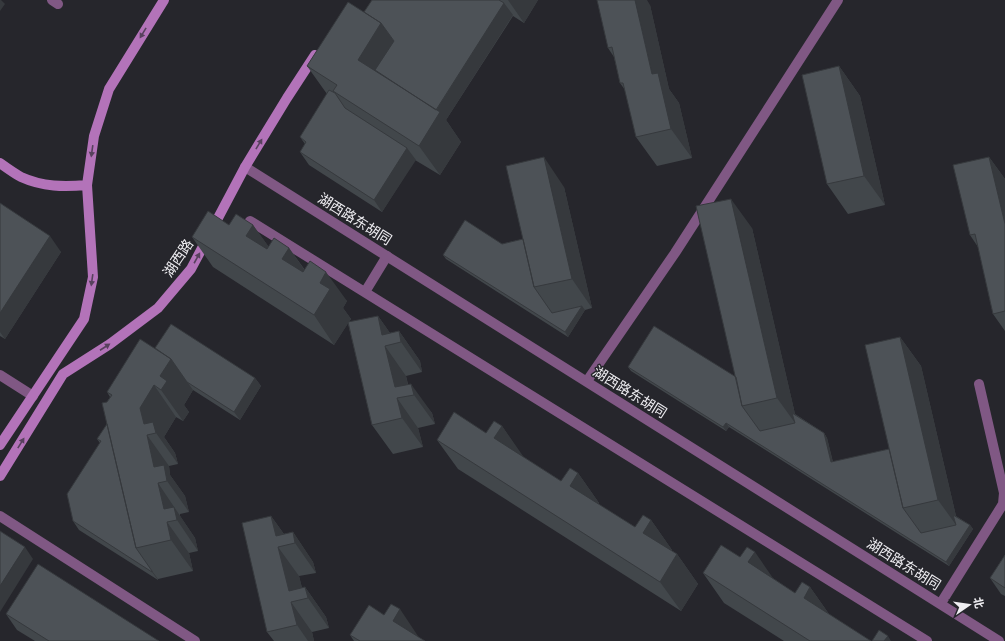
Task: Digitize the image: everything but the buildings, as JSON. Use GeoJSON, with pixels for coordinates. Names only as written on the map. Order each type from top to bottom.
{"type":"FeatureCollection","features":[{"type":"Feature","properties":{"kind":"main road"},"geometry":{"type":"LineString","coordinates":[[0,445],[84,319],[93,277],[87,185],[94,136],[109,89],[164,0]]}},
{"type":"Feature","properties":{"kind":"main road","name":"湖西路"},"geometry":{"type":"LineString","coordinates":[[0,476],[63,374],[110,344],[158,308],[191,269],[244,167],[321,46]]}},
{"type":"Feature","properties":{"kind":"main road"},"geometry":{"type":"LineString","coordinates":[[0,163],[20,177],[42,185],[60,187],[87,185]]}},
{"type":"Feature","properties":{"kind":"street"},"geometry":{"type":"LineString","coordinates":[[587,381],[675,253],[838,0]]}},
{"type":"Feature","properties":{"kind":"street","name":"湖西路东胡同"},"geometry":{"type":"LineString","coordinates":[[244,167],[941,603],[999,641]]}},
{"type":"Feature","properties":{"kind":"street"},"geometry":{"type":"LineString","coordinates":[[250,220],[927,641]]}},
{"type":"Feature","properties":{"kind":"street"},"geometry":{"type":"LineString","coordinates":[[365,292],[387,256]]}},
{"type":"Feature","properties":{"kind":"street"},"geometry":{"type":"LineString","coordinates":[[0,375],[33,396]]}},
{"type":"Feature","properties":{"kind":"street"},"geometry":{"type":"LineString","coordinates":[[941,603],[1003,504],[1004,492],[979,384]]}},
{"type":"Feature","properties":{"kind":"street"},"geometry":{"type":"LineString","coordinates":[[0,516],[195,641]]}}]}
